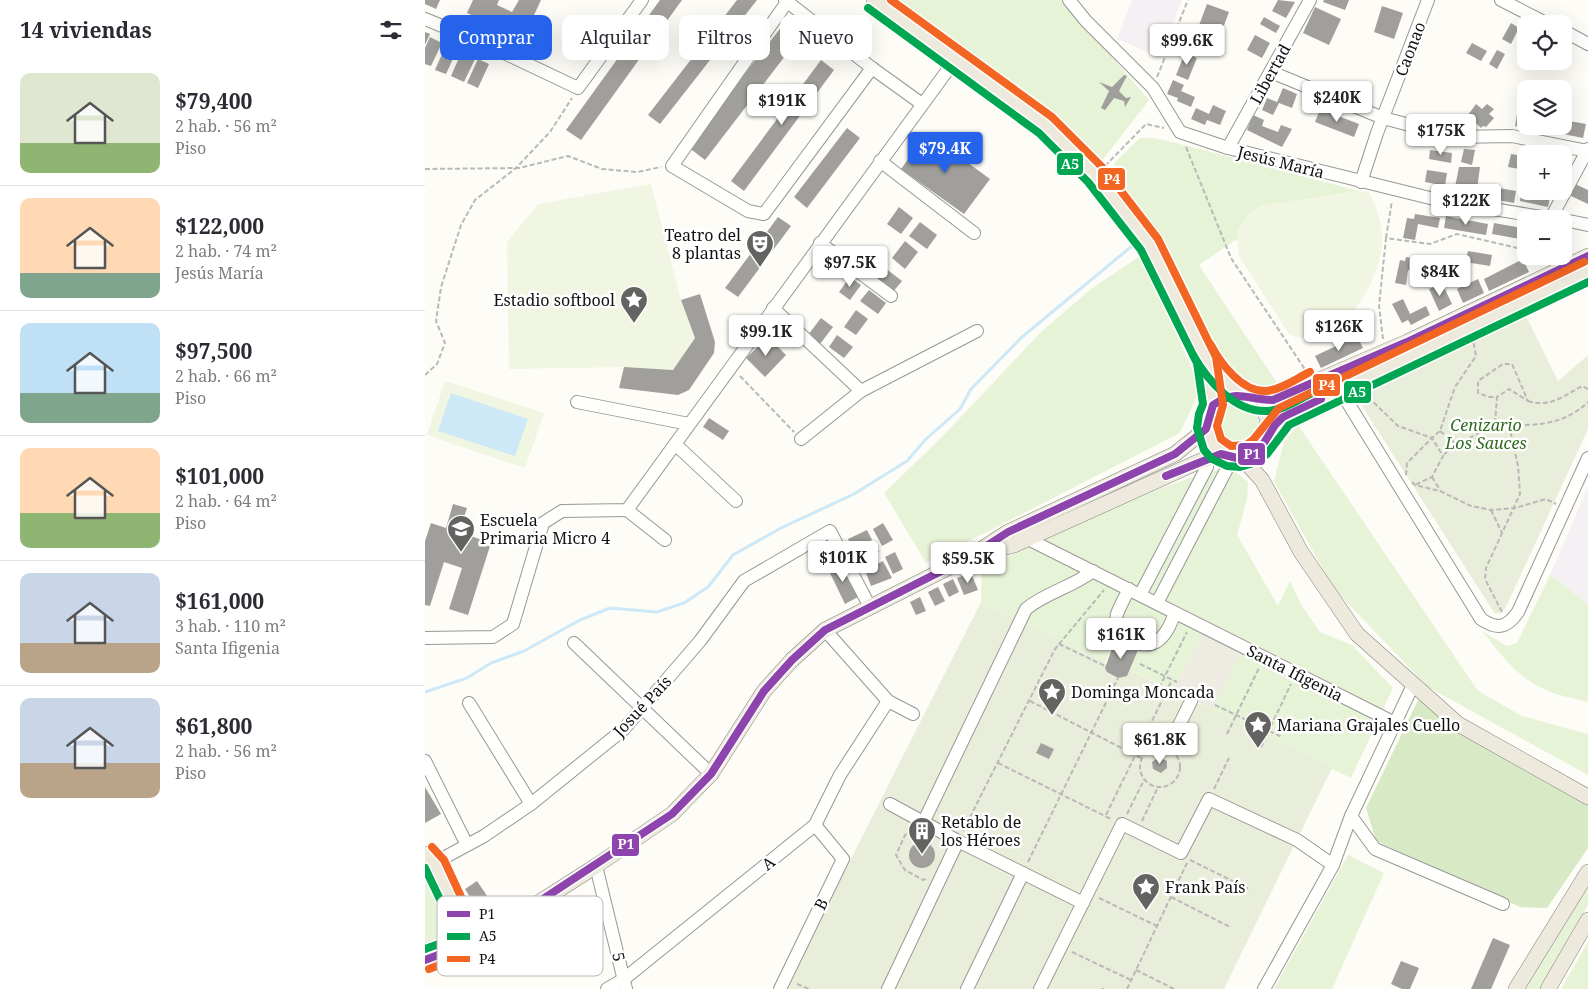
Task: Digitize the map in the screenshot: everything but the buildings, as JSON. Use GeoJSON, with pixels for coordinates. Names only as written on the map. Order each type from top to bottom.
{"type":"FeatureCollection","features":[{"type":"Feature","properties":{"kind":"main road"},"geometry":{"type":"LineString","coordinates":[[874,0],[1046,125],[1096,175],[1149,245],[1207,360],[1240,394],[1256,400],[1273,400],[1384,351],[1588,256]]}},
{"type":"Feature","properties":{"kind":"main road"},"geometry":{"type":"LineString","coordinates":[[550,896],[672,814],[711,774],[764,691],[792,660],[825,630],[1175,454],[1220,449],[1253,454],[1283,417],[1588,271]]}},
{"type":"Feature","properties":{"kind":"main road"},"geometry":{"type":"LineString","coordinates":[[1207,360],[1213,405]]}},
{"type":"Feature","properties":{"kind":"main road"},"geometry":{"type":"LineString","coordinates":[[1240,394],[1225,397],[1213,405],[1209,413],[1220,449],[1262,480]]}},
{"type":"Feature","properties":{"kind":"main road"},"geometry":{"type":"LineString","coordinates":[[1256,400],[1265,409],[1269,422],[1259,460],[1262,480],[1301,552],[1357,634],[1458,724],[1588,797]]}},
{"type":"Feature","properties":{"kind":"main road"},"geometry":{"type":"LineString","coordinates":[[1011,538],[1029,539],[1220,449]]}},
{"type":"Feature","properties":{"kind":"main road"},"geometry":{"type":"LineString","coordinates":[[428,862],[447,896]]}},
{"type":"Feature","properties":{"kind":"main road"},"geometry":{"type":"LineString","coordinates":[[1516,989],[1588,872]]}},
{"type":"Feature","properties":{"kind":"main road"},"geometry":{"type":"LineString","coordinates":[[1548,989],[1588,920]]}},
{"type":"Feature","properties":{"kind":"main road"},"geometry":{"type":"LineString","coordinates":[[425,960],[437,955]]}},
{"type":"Feature","properties":{"kind":"street"},"geometry":{"type":"LineString","coordinates":[[425,19],[481,42],[578,88],[641,0]]}},
{"type":"Feature","properties":{"kind":"street"},"geometry":{"type":"LineString","coordinates":[[1069,0],[1086,21],[1153,88],[1180,132]]}},
{"type":"Feature","properties":{"kind":"street","name":"Libertad"},"geometry":{"type":"LineString","coordinates":[[1229,148],[1310,0]]}},
{"type":"Feature","properties":{"kind":"street","name":"Caonao"},"geometry":{"type":"LineString","coordinates":[[1361,182],[1383,118],[1429,0]]}},
{"type":"Feature","properties":{"kind":"street"},"geometry":{"type":"LineString","coordinates":[[1501,0],[1530,15]]}},
{"type":"Feature","properties":{"kind":"street"},"geometry":{"type":"LineString","coordinates":[[871,68],[764,214],[748,211],[672,166],[786,1],[871,68],[921,104]]}},
{"type":"Feature","properties":{"kind":"street"},"geometry":{"type":"LineString","coordinates":[[1572,35],[1588,44]]}},
{"type":"Feature","properties":{"kind":"street"},"geometry":{"type":"LineString","coordinates":[[627,510],[921,104],[955,60]]}},
{"type":"Feature","properties":{"kind":"street"},"geometry":{"type":"LineString","coordinates":[[1271,72],[1383,118],[1455,137],[1513,136],[1588,150],[1557,210]]}},
{"type":"Feature","properties":{"kind":"street","name":"Jesús María"},"geometry":{"type":"LineString","coordinates":[[1180,132],[1229,148],[1394,190],[1517,213]]}},
{"type":"Feature","properties":{"kind":"street"},"geometry":{"type":"LineString","coordinates":[[880,161],[974,233]]}},
{"type":"Feature","properties":{"kind":"street"},"geometry":{"type":"LineString","coordinates":[[1572,222],[1588,225]]}},
{"type":"Feature","properties":{"kind":"street"},"geometry":{"type":"LineString","coordinates":[[820,243],[891,296]]}},
{"type":"Feature","properties":{"kind":"street"},"geometry":{"type":"LineString","coordinates":[[773,308],[861,391]]}},
{"type":"Feature","properties":{"kind":"street"},"geometry":{"type":"LineString","coordinates":[[801,439],[861,391],[977,331]]}},
{"type":"Feature","properties":{"kind":"street"},"geometry":{"type":"LineString","coordinates":[[1340,390],[1481,619],[1491,625],[1500,627],[1508,624],[1519,612],[1588,458]]}},
{"type":"Feature","properties":{"kind":"street"},"geometry":{"type":"LineString","coordinates":[[577,402],[689,424]]}},
{"type":"Feature","properties":{"kind":"street"},"geometry":{"type":"LineString","coordinates":[[675,444],[736,501]]}},
{"type":"Feature","properties":{"kind":"street"},"geometry":{"type":"LineString","coordinates":[[1175,613],[1167,632],[1158,641],[1149,645],[1135,643],[1124,637],[1117,628],[1117,615],[1135,592],[1220,449]]}},
{"type":"Feature","properties":{"kind":"street"},"geometry":{"type":"LineString","coordinates":[[1157,603],[1220,449]]}},
{"type":"Feature","properties":{"kind":"street"},"geometry":{"type":"LineString","coordinates":[[425,638],[493,637],[513,624],[543,523],[562,511],[627,510],[665,540]]}},
{"type":"Feature","properties":{"kind":"street","name":"Josué País"},"geometry":{"type":"LineString","coordinates":[[428,862],[467,845],[531,804],[624,729],[700,641],[745,581],[830,531],[870,607]]}},
{"type":"Feature","properties":{"kind":"street","name":"Santa Ifigenia"},"geometry":{"type":"LineString","coordinates":[[1029,539],[1395,723]]}},
{"type":"Feature","properties":{"kind":"street"},"geometry":{"type":"LineString","coordinates":[[923,823],[1026,609],[1036,601],[1078,583],[1093,571]]}},
{"type":"Feature","properties":{"kind":"street"},"geometry":{"type":"LineString","coordinates":[[825,630],[888,701],[913,714]]}},
{"type":"Feature","properties":{"kind":"street"},"geometry":{"type":"LineString","coordinates":[[574,643],[711,774]]}},
{"type":"Feature","properties":{"kind":"street"},"geometry":{"type":"LineString","coordinates":[[1264,989],[1333,865],[1351,816],[1413,685]]}},
{"type":"Feature","properties":{"kind":"street"},"geometry":{"type":"LineString","coordinates":[[1168,748],[1192,699]]}},
{"type":"Feature","properties":{"kind":"street","name":"A"},"geometry":{"type":"LineString","coordinates":[[607,989],[625,984],[815,825],[840,775],[888,701]]}},
{"type":"Feature","properties":{"kind":"street"},"geometry":{"type":"LineString","coordinates":[[469,703],[531,804]]}},
{"type":"Feature","properties":{"kind":"street"},"geometry":{"type":"LineString","coordinates":[[425,761],[467,845]]}},
{"type":"Feature","properties":{"kind":"street"},"geometry":{"type":"LineString","coordinates":[[1040,989],[1122,824],[1181,853],[1209,799],[1297,840],[1333,865]]}},
{"type":"Feature","properties":{"kind":"street"},"geometry":{"type":"LineString","coordinates":[[890,804],[923,823],[1023,873],[1086,897]]}},
{"type":"Feature","properties":{"kind":"street"},"geometry":{"type":"LineString","coordinates":[[1351,816],[1375,849],[1503,904]]}},
{"type":"Feature","properties":{"kind":"street","name":"B"},"geometry":{"type":"LineString","coordinates":[[780,989],[843,858],[815,825]]}},
{"type":"Feature","properties":{"kind":"street"},"geometry":{"type":"LineString","coordinates":[[891,988],[958,841]]}},
{"type":"Feature","properties":{"kind":"street","name":"5"},"geometry":{"type":"LineString","coordinates":[[597,866],[625,984]]}},
{"type":"Feature","properties":{"kind":"street"},"geometry":{"type":"LineString","coordinates":[[967,989],[1023,873]]}},
{"type":"Feature","properties":{"kind":"path"},"geometry":{"type":"LineString","coordinates":[[1153,88],[1188,0]]}},
{"type":"Feature","properties":{"kind":"path"},"geometry":{"type":"LineString","coordinates":[[425,375],[437,364],[445,343],[436,321],[440,296],[461,225],[475,200],[516,168],[550,132],[578,88]]}},
{"type":"Feature","properties":{"kind":"path"},"geometry":{"type":"LineString","coordinates":[[1096,175],[1146,124],[1180,132],[1231,258],[1312,382]]}},
{"type":"Feature","properties":{"kind":"path"},"geometry":{"type":"LineString","coordinates":[[425,169],[516,168],[567,156],[602,168],[637,172],[672,166]]}},
{"type":"Feature","properties":{"kind":"path"},"geometry":{"type":"LineString","coordinates":[[1384,351],[1379,306],[1386,238],[1394,190]]}},
{"type":"Feature","properties":{"kind":"path"},"geometry":{"type":"LineString","coordinates":[[1386,238],[1430,244],[1457,234],[1517,248]]}},
{"type":"Feature","properties":{"kind":"path"},"geometry":{"type":"LineString","coordinates":[[1468,329],[1473,340],[1476,356],[1455,387],[1440,431],[1407,463],[1406,476],[1415,485],[1440,491],[1471,506],[1491,510],[1515,508],[1546,499],[1564,509]]}},
{"type":"Feature","properties":{"kind":"path"},"geometry":{"type":"LineString","coordinates":[[1528,401],[1512,364],[1503,364],[1478,381],[1478,393],[1489,397],[1497,397],[1509,389],[1528,401],[1540,405],[1554,401],[1582,386],[1588,389]]}},
{"type":"Feature","properties":{"kind":"path"},"geometry":{"type":"LineString","coordinates":[[731,367],[801,439]]}},
{"type":"Feature","properties":{"kind":"path"},"geometry":{"type":"LineString","coordinates":[[1358,381],[1364,394],[1398,426],[1432,438],[1443,456]]}},
{"type":"Feature","properties":{"kind":"path"},"geometry":{"type":"LineString","coordinates":[[1495,423],[1497,397]]}},
{"type":"Feature","properties":{"kind":"path"},"geometry":{"type":"LineString","coordinates":[[1415,485],[1432,477],[1443,456],[1455,443],[1463,442],[1495,423],[1554,422],[1575,414],[1588,402]]}},
{"type":"Feature","properties":{"kind":"path"},"geometry":{"type":"LineString","coordinates":[[1508,624],[1485,579],[1486,568],[1520,494],[1518,466],[1509,424]]}},
{"type":"Feature","properties":{"kind":"path"},"geometry":{"type":"LineString","coordinates":[[1440,431],[1455,443]]}},
{"type":"Feature","properties":{"kind":"path"},"geometry":{"type":"LineString","coordinates":[[1432,477],[1440,491]]}},
{"type":"Feature","properties":{"kind":"path"},"geometry":{"type":"LineString","coordinates":[[1491,510],[1502,532]]}},
{"type":"Feature","properties":{"kind":"path"},"geometry":{"type":"LineString","coordinates":[[958,841],[1059,644],[1112,581]]}},
{"type":"Feature","properties":{"kind":"path"},"geometry":{"type":"LineString","coordinates":[[1159,688],[1193,622]]}},
{"type":"Feature","properties":{"kind":"path"},"geometry":{"type":"LineString","coordinates":[[1059,644],[1105,666]]}},
{"type":"Feature","properties":{"kind":"path"},"geometry":{"type":"LineString","coordinates":[[1227,734],[1264,658]]}},
{"type":"Feature","properties":{"kind":"path"},"geometry":{"type":"LineString","coordinates":[[1140,664],[1177,682]]}},
{"type":"Feature","properties":{"kind":"path"},"geometry":{"type":"LineString","coordinates":[[1261,747],[1296,674]]}},
{"type":"Feature","properties":{"kind":"path"},"geometry":{"type":"LineString","coordinates":[[1023,873],[1118,678]]}},
{"type":"Feature","properties":{"kind":"path"},"geometry":{"type":"LineString","coordinates":[[1105,816],[1172,680]]}},
{"type":"Feature","properties":{"kind":"path"},"geometry":{"type":"LineString","coordinates":[[1030,701],[1141,759]]}},
{"type":"Feature","properties":{"kind":"path"},"geometry":{"type":"LineString","coordinates":[[1215,705],[1282,737]]}},
{"type":"Feature","properties":{"kind":"path"},"geometry":{"type":"LineString","coordinates":[[1162,746],[1168,748],[1177,756],[1180,768],[1179,775],[1170,784],[1158,787],[1144,780],[1140,769],[1141,759],[1150,749],[1162,746]]}},
{"type":"Feature","properties":{"kind":"path"},"geometry":{"type":"LineString","coordinates":[[1209,799],[1229,758]]}},
{"type":"Feature","properties":{"kind":"path"},"geometry":{"type":"LineString","coordinates":[[998,763],[1122,824],[1144,780]]}},
{"type":"Feature","properties":{"kind":"path"},"geometry":{"type":"LineString","coordinates":[[1137,831],[1158,787]]}},
{"type":"Feature","properties":{"kind":"path"},"geometry":{"type":"LineString","coordinates":[[923,823],[905,835],[895,855],[905,870],[923,880],[944,871]]}},
{"type":"Feature","properties":{"kind":"path"},"geometry":{"type":"LineString","coordinates":[[1127,989],[1189,860],[1249,888]]}},
{"type":"Feature","properties":{"kind":"path"},"geometry":{"type":"LineString","coordinates":[[1086,897],[1157,926]]}},
{"type":"Feature","properties":{"kind":"path"},"geometry":{"type":"LineString","coordinates":[[1171,897],[1230,927]]}},
{"type":"Feature","properties":{"kind":"path"},"geometry":{"type":"LineString","coordinates":[[1061,947],[1131,980]]}},
{"type":"Feature","properties":{"kind":"path"},"geometry":{"type":"LineString","coordinates":[[1136,970],[1174,989]]}},
{"type":"Feature","properties":{"kind":"path"},"geometry":{"type":"LineString","coordinates":[[797,984],[809,989]]}},
{"type":"Feature","properties":{"kind":"shaded area"},"geometry":{"type":"Polygon","coordinates":[[[1132,0],[1182,0],[1160,57],[1117,39],[1132,0]]]}},
{"type":"Feature","properties":{"kind":"shaded area"},"geometry":{"type":"Polygon","coordinates":[[[1588,487],[1588,604],[1550,575],[1588,487]]]}},
{"type":"Feature","properties":{"kind":"shaded area"},"geometry":{"type":"Polygon","coordinates":[[[1205,628],[1244,647],[1213,709],[1174,690],[1205,628]]]}},
{"type":"Feature","properties":{"kind":"green space"},"geometry":{"type":"Polygon","coordinates":[[[896,0],[1063,0],[1149,100],[1098,166],[1040,109],[896,0]]]}},
{"type":"Feature","properties":{"kind":"green space"},"geometry":{"type":"Polygon","coordinates":[[[1140,138],[1155,138],[1359,191],[1260,206],[1238,229],[1237,239],[1199,265],[1279,386],[1257,387],[1230,372],[1207,348],[1165,254],[1113,180],[1114,163],[1140,138]]]}},
{"type":"Feature","properties":{"kind":"green space"},"geometry":{"type":"Polygon","coordinates":[[[651,184],[681,300],[695,338],[673,370],[624,367],[509,369],[507,242],[538,204],[651,184]]]}},
{"type":"Feature","properties":{"kind":"green space"},"geometry":{"type":"Polygon","coordinates":[[[1359,191],[1369,192],[1381,227],[1380,256],[1374,275],[1353,311],[1339,325],[1323,334],[1307,338],[1289,334],[1239,256],[1238,229],[1249,213],[1260,206],[1359,191]]]}},
{"type":"Feature","properties":{"kind":"green space"},"geometry":{"type":"Polygon","coordinates":[[[1140,256],[1201,388],[1180,433],[926,563],[884,493],[940,439],[1042,331],[1091,289],[1140,256]]]}},
{"type":"Feature","properties":{"kind":"green space","name":"Cenizario Los Sauces"},"geometry":{"type":"Polygon","coordinates":[[[1525,314],[1558,381],[1588,355],[1588,429],[1506,607],[1502,612],[1495,614],[1357,398],[1525,314]]]}},
{"type":"Feature","properties":{"kind":"green space"},"geometry":{"type":"Polygon","coordinates":[[[445,381],[544,413],[525,468],[427,435],[445,381]]]}},
{"type":"Feature","properties":{"kind":"green space"},"geometry":{"type":"Polygon","coordinates":[[[1236,403],[1245,405],[1253,410],[1258,418],[1260,427],[1258,436],[1253,444],[1245,449],[1236,451],[1227,449],[1219,444],[1214,436],[1212,427],[1214,418],[1219,410],[1227,405],[1236,403]]]}},
{"type":"Feature","properties":{"kind":"green space"},"geometry":{"type":"Polygon","coordinates":[[[1298,425],[1478,691],[1522,716],[1588,734],[1588,775],[1428,687],[1334,589],[1274,481],[1284,442],[1298,425]]]}},
{"type":"Feature","properties":{"kind":"green space"},"geometry":{"type":"Polygon","coordinates":[[[1229,467],[1248,482],[1247,499],[1237,535],[1278,606],[1290,581],[1302,606],[1320,632],[1352,645],[1393,688],[1351,778],[1273,740],[1297,837],[1199,702],[1129,670],[1138,650],[1115,640],[1105,662],[981,602],[982,569],[1134,499],[1197,476],[1229,467]]]}},
{"type":"Feature","properties":{"kind":"green space"},"geometry":{"type":"Polygon","coordinates":[[[1550,575],[1588,604],[1588,702],[1545,690],[1531,682],[1515,670],[1482,631],[1507,646],[1517,643],[1550,575]]]}},
{"type":"Feature","properties":{"kind":"green space"},"geometry":{"type":"Polygon","coordinates":[[[981,602],[1105,662],[1107,672],[1118,678],[1127,676],[1129,670],[1332,768],[1224,989],[785,989],[981,602]]]}},
{"type":"Feature","properties":{"kind":"green space"},"geometry":{"type":"Polygon","coordinates":[[[1419,698],[1453,730],[1588,802],[1588,848],[1547,908],[1520,907],[1376,841],[1366,808],[1419,698]]]}},
{"type":"Feature","properties":{"kind":"green space"},"geometry":{"type":"Polygon","coordinates":[[[1348,855],[1384,873],[1332,989],[1274,989],[1348,855]]]}},
{"type":"Feature","properties":{"kind":"green space"},"geometry":{"type":"Polygon","coordinates":[[[434,873],[443,896],[437,896],[437,938],[425,943],[425,877],[434,873]]]}},
{"type":"Feature","properties":{"kind":"green space"},"geometry":{"type":"Polygon","coordinates":[[[1588,886],[1588,905],[1540,989],[1524,989],[1588,886]]]}},
{"type":"Feature","properties":{"kind":"green space"},"geometry":{"type":"Polygon","coordinates":[[[1588,942],[1588,989],[1561,989],[1588,942]]]}},
{"type":"Feature","properties":{"kind":"water"},"geometry":{"type":"Polygon","coordinates":[[[451,393],[528,419],[515,456],[438,431],[451,393]]]}},
{"type":"Feature","properties":{"kind":"waterway"},"geometry":{"type":"LineString","coordinates":[[425,692],[467,678],[491,663],[524,651],[580,620],[610,608],[657,612],[684,603],[708,587],[733,555],[781,528],[854,494],[907,461],[925,440],[960,409],[971,389],[1022,337],[1132,246]]}},
{"type":"Feature","properties":{"kind":"transit line","name":"P4"},"geometry":{"type":"LineString","coordinates":[[891,0],[1052,117],[1104,169],[1158,239],[1216,357],[1223,405],[1217,426],[1221,439],[1231,446],[1246,445],[1253,440],[1279,408],[1584,262]]}},
{"type":"Feature","properties":{"kind":"transit line","name":"A5"},"geometry":{"type":"LineString","coordinates":[[868,8],[1039,133],[1088,182],[1141,250],[1197,363],[1203,404],[1197,428],[1204,450],[1212,459],[1227,466],[1240,467],[1254,463],[1267,454],[1289,425],[1588,282]]}},
{"type":"Feature","properties":{"kind":"transit line","name":"P1"},"geometry":{"type":"LineString","coordinates":[[548,896],[672,814],[711,774],[764,691],[792,660],[825,630],[971,556],[1008,532],[1175,454],[1206,429],[1213,405],[1222,400],[1236,396],[1273,400],[1407,342],[1588,256]]}},
{"type":"Feature","properties":{"kind":"transit line","name":"P4"},"geometry":{"type":"LineString","coordinates":[[1211,345],[1233,376],[1257,390],[1272,390],[1310,372]]}},
{"type":"Feature","properties":{"kind":"transit line","name":"A5"},"geometry":{"type":"LineString","coordinates":[[1193,355],[1215,385],[1224,394],[1244,407],[1256,410],[1275,410],[1294,403],[1318,390]]}},
{"type":"Feature","properties":{"kind":"transit line","name":"P1"},"geometry":{"type":"LineString","coordinates":[[1166,476],[1221,454],[1237,458],[1252,454],[1262,446],[1275,425],[1283,417],[1321,399]]}},
{"type":"Feature","properties":{"kind":"transit line","name":"P4"},"geometry":{"type":"LineString","coordinates":[[432,847],[444,860],[461,896]]}},
{"type":"Feature","properties":{"kind":"transit line","name":"A5"},"geometry":{"type":"LineString","coordinates":[[425,868],[438,896]]}},
{"type":"Feature","properties":{"kind":"transit line","name":"A5"},"geometry":{"type":"LineString","coordinates":[[425,949],[437,945]]}},
{"type":"Feature","properties":{"kind":"transit line","name":"P1"},"geometry":{"type":"LineString","coordinates":[[425,960],[437,955]]}},
{"type":"Feature","properties":{"kind":"transit line","name":"P4"},"geometry":{"type":"LineString","coordinates":[[429,969],[437,966]]}},
{"type":"Feature","properties":{"kind":"place","name":"Teatro del 8 plantas"},"geometry":{"type":"Point","coordinates":[760,268]}},
{"type":"Feature","properties":{"kind":"place","name":"Estadio softbool"},"geometry":{"type":"Point","coordinates":[634,324]}},
{"type":"Feature","properties":{"kind":"place","name":"Escuela Primaria Micro 4"},"geometry":{"type":"Point","coordinates":[461,553]}},
{"type":"Feature","properties":{"kind":"place","name":"Dominga Moncada"},"geometry":{"type":"Point","coordinates":[1052,716]}},
{"type":"Feature","properties":{"kind":"place","name":"Mariana Grajales Cuello"},"geometry":{"type":"Point","coordinates":[1258,749]}},
{"type":"Feature","properties":{"kind":"place","name":"Retablo de los Héroes"},"geometry":{"type":"Point","coordinates":[922,855]}},
{"type":"Feature","properties":{"kind":"place","name":"Frank País"},"geometry":{"type":"Point","coordinates":[1146,911]}}]}
